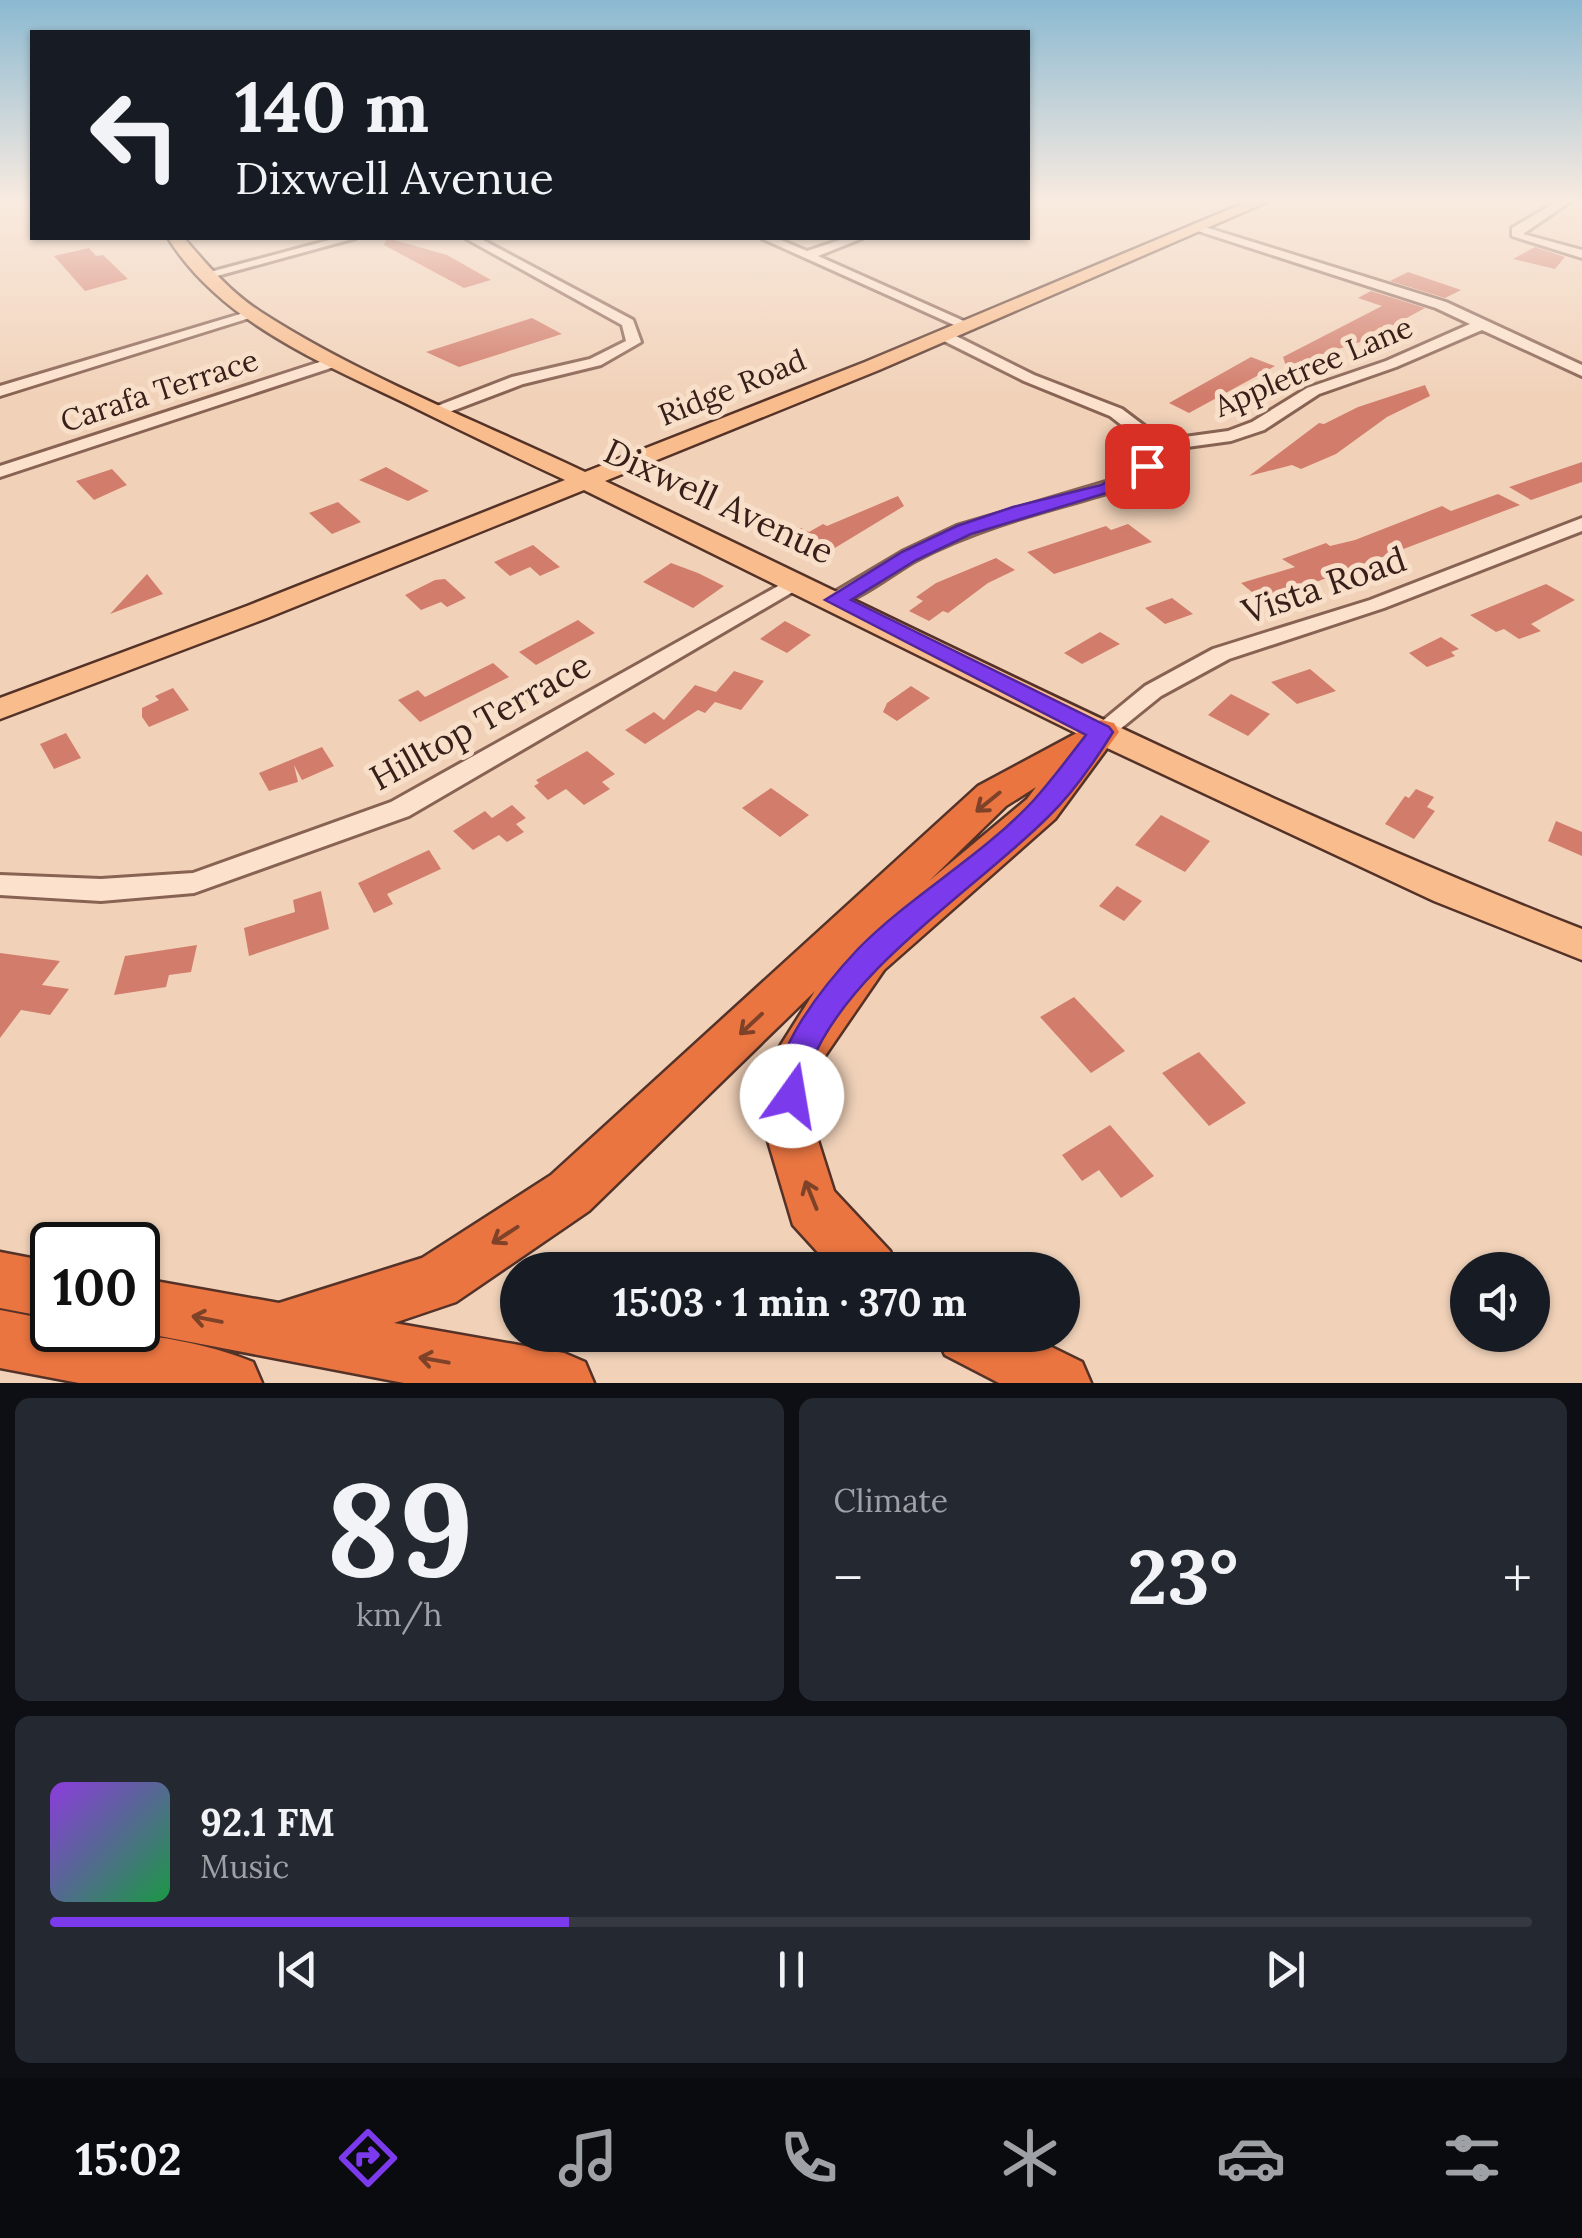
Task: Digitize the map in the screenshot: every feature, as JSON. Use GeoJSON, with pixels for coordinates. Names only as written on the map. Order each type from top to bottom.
{"type":"FeatureCollection","features":[{"type":"Feature","properties":{"kind":"highway"},"geometry":{"type":"LineString","coordinates":[[854,1252],[812,1206],[790,1131],[794,1062],[823,1016],[868,958],[1041,809],[1101,732]]}},
{"type":"Feature","properties":{"kind":"highway"},"geometry":{"type":"LineString","coordinates":[[277,1332],[436,1282],[570,1194],[992,796],[1101,732]]}},
{"type":"Feature","properties":{"kind":"highway"},"geometry":{"type":"LineString","coordinates":[[0,1280],[30,1286]]}},
{"type":"Feature","properties":{"kind":"highway"},"geometry":{"type":"LineString","coordinates":[[160,1310],[564,1383]]}},
{"type":"Feature","properties":{"kind":"highway"},"geometry":{"type":"LineString","coordinates":[[0,1339],[232,1383]]}},
{"type":"Feature","properties":{"kind":"highway"},"geometry":{"type":"LineString","coordinates":[[999,1352],[1062,1383]]}},
{"type":"Feature","properties":{"kind":"main road","name":"Dixwell Avenue"},"geometry":{"type":"LineString","coordinates":[[199,266],[252,315],[335,362],[836,600],[1101,732],[1379,861],[1582,945]]}},
{"type":"Feature","properties":{"kind":"main road","name":"Ridge Road"},"geometry":{"type":"LineString","coordinates":[[0,710],[583,481],[1109,266]]}},
{"type":"Feature","properties":{"kind":"street"},"geometry":{"type":"LineString","coordinates":[[206,274],[240,266]]}},
{"type":"Feature","properties":{"kind":"street"},"geometry":{"type":"LineString","coordinates":[[438,411],[530,377],[584,368],[614,356],[634,342],[628,323],[522,266]]}},
{"type":"Feature","properties":{"kind":"street"},"geometry":{"type":"LineString","coordinates":[[831,266],[968,326]]}},
{"type":"Feature","properties":{"kind":"street"},"geometry":{"type":"LineString","coordinates":[[1314,266],[1485,323],[1582,370]]}},
{"type":"Feature","properties":{"kind":"street"},"geometry":{"type":"LineString","coordinates":[[0,392],[252,315]]}},
{"type":"Feature","properties":{"kind":"street","name":"Appletree Lane"},"geometry":{"type":"LineString","coordinates":[[1158,446],[1231,436],[1258,426],[1314,391],[1391,364],[1485,323]]}},
{"type":"Feature","properties":{"kind":"street"},"geometry":{"type":"LineString","coordinates":[[836,600],[909,556],[964,530],[1129,480],[1147,466],[1158,446],[1148,432],[1130,420],[944,336]]}},
{"type":"Feature","properties":{"kind":"street","name":"Carafa Terrace"},"geometry":{"type":"LineString","coordinates":[[0,472],[335,362]]}},
{"type":"Feature","properties":{"kind":"street","name":"Vista Road"},"geometry":{"type":"LineString","coordinates":[[1101,732],[1153,690],[1221,654],[1377,604],[1582,524]]}},
{"type":"Feature","properties":{"kind":"street","name":"Hilltop Terrace"},"geometry":{"type":"LineString","coordinates":[[0,885],[102,890],[194,882],[400,809],[796,582]]}},
{"type":"Feature","properties":{"kind":"building"},"geometry":{"type":"Polygon","coordinates":[[[62,266],[114,266],[128,279],[85,291],[62,266]]]}},
{"type":"Feature","properties":{"kind":"building"},"geometry":{"type":"Polygon","coordinates":[[[422,266],[466,266],[491,280],[464,288],[422,266]]]}},
{"type":"Feature","properties":{"kind":"building"},"geometry":{"type":"Polygon","coordinates":[[[1408,272],[1461,290],[1445,298],[1390,281],[1408,272]]]}},
{"type":"Feature","properties":{"kind":"building"},"geometry":{"type":"Polygon","coordinates":[[[1371,291],[1425,308],[1366,340],[1286,366],[1283,357],[1382,306],[1358,298],[1371,291]]]}},
{"type":"Feature","properties":{"kind":"building"},"geometry":{"type":"Polygon","coordinates":[[[532,318],[562,334],[459,367],[426,352],[532,318]]]}},
{"type":"Feature","properties":{"kind":"building"},"geometry":{"type":"Polygon","coordinates":[[[1251,357],[1275,366],[1189,413],[1169,403],[1251,357]]]}},
{"type":"Feature","properties":{"kind":"building"},"geometry":{"type":"Polygon","coordinates":[[[1425,385],[1430,396],[1387,417],[1336,454],[1301,469],[1292,465],[1249,476],[1319,423],[1425,385]]]}},
{"type":"Feature","properties":{"kind":"building"},"geometry":{"type":"Polygon","coordinates":[[[1582,462],[1582,482],[1531,500],[1509,487],[1582,462]]]}},
{"type":"Feature","properties":{"kind":"building"},"geometry":{"type":"Polygon","coordinates":[[[386,467],[429,491],[408,501],[359,480],[386,467]]]}},
{"type":"Feature","properties":{"kind":"building"},"geometry":{"type":"Polygon","coordinates":[[[112,469],[127,485],[94,500],[76,481],[112,469]]]}},
{"type":"Feature","properties":{"kind":"building"},"geometry":{"type":"Polygon","coordinates":[[[1498,494],[1520,505],[1316,582],[1259,598],[1241,583],[1295,567],[1282,559],[1326,543],[1330,546],[1355,540],[1442,506],[1451,511],[1498,494]]]}},
{"type":"Feature","properties":{"kind":"building"},"geometry":{"type":"Polygon","coordinates":[[[898,496],[904,506],[825,554],[811,556],[781,540],[801,528],[809,532],[898,496]]]}},
{"type":"Feature","properties":{"kind":"building"},"geometry":{"type":"Polygon","coordinates":[[[338,502],[361,522],[332,534],[309,513],[338,502]]]}},
{"type":"Feature","properties":{"kind":"building"},"geometry":{"type":"Polygon","coordinates":[[[1128,524],[1152,542],[1054,574],[1027,552],[1106,526],[1111,530],[1128,524]]]}},
{"type":"Feature","properties":{"kind":"building"},"geometry":{"type":"Polygon","coordinates":[[[533,545],[560,567],[540,576],[530,567],[510,576],[494,562],[533,545]]]}},
{"type":"Feature","properties":{"kind":"building"},"geometry":{"type":"Polygon","coordinates":[[[996,558],[1015,570],[929,621],[909,611],[923,601],[916,597],[936,583],[996,558]]]}},
{"type":"Feature","properties":{"kind":"building"},"geometry":{"type":"Polygon","coordinates":[[[671,563],[724,586],[693,608],[643,582],[671,563]]]}},
{"type":"Feature","properties":{"kind":"building"},"geometry":{"type":"Polygon","coordinates":[[[147,574],[163,594],[110,614],[147,574]]]}},
{"type":"Feature","properties":{"kind":"building"},"geometry":{"type":"Polygon","coordinates":[[[445,579],[466,598],[447,607],[441,602],[421,610],[405,595],[435,580],[445,579]]]}},
{"type":"Feature","properties":{"kind":"building"},"geometry":{"type":"Polygon","coordinates":[[[1546,584],[1575,600],[1531,624],[1541,631],[1519,639],[1504,629],[1496,632],[1470,615],[1546,584]]]}},
{"type":"Feature","properties":{"kind":"building"},"geometry":{"type":"Polygon","coordinates":[[[1172,598],[1193,614],[1165,624],[1145,608],[1172,598]]]}},
{"type":"Feature","properties":{"kind":"building"},"geometry":{"type":"Polygon","coordinates":[[[578,620],[595,633],[536,665],[519,652],[578,620]]]}},
{"type":"Feature","properties":{"kind":"building"},"geometry":{"type":"Polygon","coordinates":[[[785,621],[811,635],[787,653],[760,639],[785,621]]]}},
{"type":"Feature","properties":{"kind":"building"},"geometry":{"type":"Polygon","coordinates":[[[1100,632],[1120,644],[1082,664],[1064,653],[1100,632]]]}},
{"type":"Feature","properties":{"kind":"building"},"geometry":{"type":"Polygon","coordinates":[[[1441,637],[1459,649],[1451,652],[1455,656],[1427,667],[1409,653],[1441,637]]]}},
{"type":"Feature","properties":{"kind":"building"},"geometry":{"type":"Polygon","coordinates":[[[493,663],[509,677],[420,722],[398,700],[418,690],[425,697],[493,663]]]}},
{"type":"Feature","properties":{"kind":"building"},"geometry":{"type":"Polygon","coordinates":[[[1310,669],[1336,691],[1297,704],[1271,682],[1310,669]]]}},
{"type":"Feature","properties":{"kind":"building"},"geometry":{"type":"Polygon","coordinates":[[[734,671],[764,681],[741,710],[715,702],[705,713],[698,710],[645,744],[625,730],[654,712],[664,720],[695,685],[716,692],[734,671]]]}},
{"type":"Feature","properties":{"kind":"building"},"geometry":{"type":"Polygon","coordinates":[[[911,686],[930,698],[897,721],[883,712],[887,703],[911,686]]]}},
{"type":"Feature","properties":{"kind":"building"},"geometry":{"type":"Polygon","coordinates":[[[173,688],[189,710],[149,727],[142,717],[142,708],[159,700],[155,696],[173,688]]]}},
{"type":"Feature","properties":{"kind":"building"},"geometry":{"type":"Polygon","coordinates":[[[1231,694],[1270,714],[1248,736],[1208,715],[1231,694]]]}},
{"type":"Feature","properties":{"kind":"building"},"geometry":{"type":"Polygon","coordinates":[[[66,733],[81,758],[54,769],[40,744],[66,733]]]}},
{"type":"Feature","properties":{"kind":"building"},"geometry":{"type":"Polygon","coordinates":[[[322,747],[334,766],[302,780],[294,765],[298,782],[269,791],[259,773],[322,747]]]}},
{"type":"Feature","properties":{"kind":"building"},"geometry":{"type":"Polygon","coordinates":[[[587,751],[615,774],[602,782],[610,789],[584,805],[566,789],[548,800],[534,786],[539,783],[536,780],[587,751]]]}},
{"type":"Feature","properties":{"kind":"building"},"geometry":{"type":"Polygon","coordinates":[[[771,788],[809,815],[780,837],[742,808],[771,788]]]}},
{"type":"Feature","properties":{"kind":"building"},"geometry":{"type":"Polygon","coordinates":[[[1416,789],[1434,797],[1427,807],[1435,811],[1414,839],[1385,824],[1405,796],[1409,798],[1416,789]]]}},
{"type":"Feature","properties":{"kind":"building"},"geometry":{"type":"Polygon","coordinates":[[[512,805],[526,818],[516,824],[524,832],[507,842],[499,835],[473,850],[453,831],[485,811],[492,818],[512,805]]]}},
{"type":"Feature","properties":{"kind":"building"},"geometry":{"type":"Polygon","coordinates":[[[1161,815],[1210,841],[1185,872],[1135,845],[1161,815]]]}},
{"type":"Feature","properties":{"kind":"building"},"geometry":{"type":"Polygon","coordinates":[[[1556,821],[1582,832],[1582,856],[1548,841],[1556,821]]]}},
{"type":"Feature","properties":{"kind":"building"},"geometry":{"type":"Polygon","coordinates":[[[429,850],[441,869],[387,894],[393,904],[374,913],[358,883],[429,850]]]}},
{"type":"Feature","properties":{"kind":"building"},"geometry":{"type":"Polygon","coordinates":[[[1117,886],[1142,901],[1124,921],[1099,906],[1117,886]]]}},
{"type":"Feature","properties":{"kind":"building"},"geometry":{"type":"Polygon","coordinates":[[[321,891],[329,929],[249,956],[244,928],[295,912],[293,900],[321,891]]]}},
{"type":"Feature","properties":{"kind":"building"},"geometry":{"type":"Polygon","coordinates":[[[197,945],[191,972],[169,975],[166,987],[114,995],[125,956],[197,945]]]}},
{"type":"Feature","properties":{"kind":"building"},"geometry":{"type":"Polygon","coordinates":[[[0,953],[60,961],[42,985],[69,989],[50,1015],[21,1010],[0,1038],[0,953]]]}},
{"type":"Feature","properties":{"kind":"building"},"geometry":{"type":"Polygon","coordinates":[[[1074,997],[1125,1051],[1091,1073],[1040,1017],[1074,997]]]}},
{"type":"Feature","properties":{"kind":"building"},"geometry":{"type":"Polygon","coordinates":[[[1199,1052],[1246,1103],[1209,1126],[1162,1073],[1199,1052]]]}},
{"type":"Feature","properties":{"kind":"building"},"geometry":{"type":"Polygon","coordinates":[[[1110,1125],[1154,1176],[1121,1198],[1099,1170],[1082,1181],[1062,1155],[1110,1125]]]}},
{"type":"Feature","properties":{"kind":"route"},"geometry":{"type":"LineString","coordinates":[[792,1096],[794,1062],[823,1016],[868,958],[1041,809],[1101,732],[836,600],[909,556],[964,530],[1020,510],[1108,489],[1147,466]]}}]}
